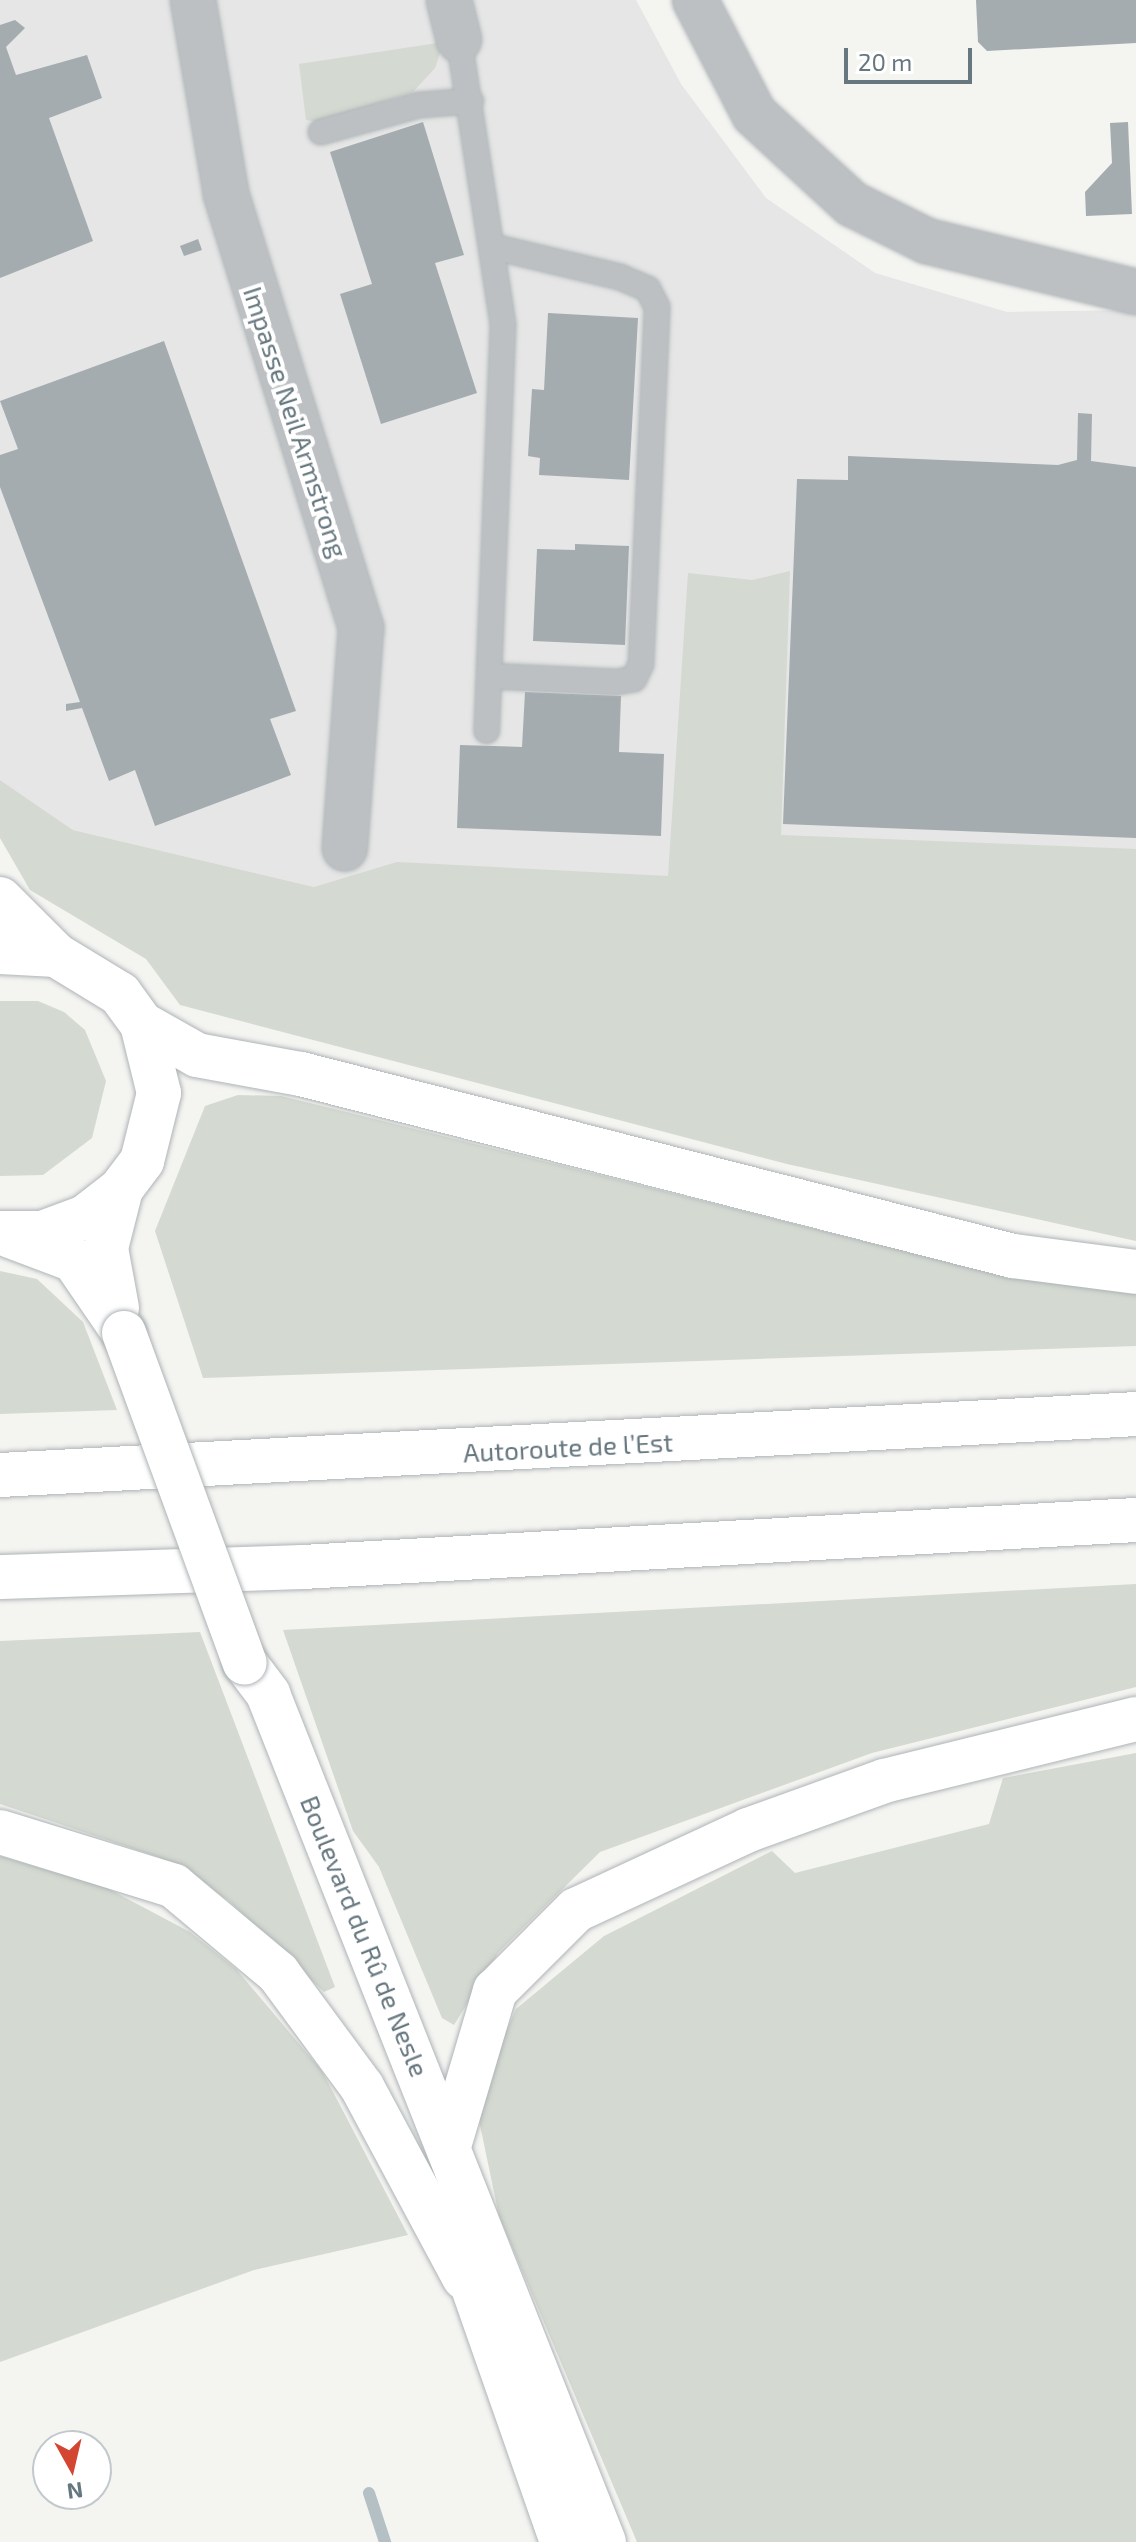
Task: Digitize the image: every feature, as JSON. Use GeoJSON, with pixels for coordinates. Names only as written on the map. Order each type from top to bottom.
{"type":"FeatureCollection","features":[{"type":"Feature","properties":{"kind":"main road","name":"Boulevard du Rû de Nesle"},"geometry":{"type":"LineString","coordinates":[[0,899],[56,955],[120,994],[142,1024],[159,1093],[142,1161],[121,1189],[85,1217],[42,1233],[0,1234]]}},
{"type":"Feature","properties":{"kind":"main road","name":"Boulevard du Rû de Nesle"},"geometry":{"type":"LineString","coordinates":[[0,952],[56,955]]}},
{"type":"Feature","properties":{"kind":"main road"},"geometry":{"type":"LineString","coordinates":[[142,1024],[197,1055],[301,1074],[1013,1256],[1136,1272]]}},
{"type":"Feature","properties":{"kind":"main road","name":"Boulevard du Rû de Nesle"},"geometry":{"type":"LineString","coordinates":[[121,1189],[106,1248],[124,1333],[245,1663],[268,1694],[604,2542]]}},
{"type":"Feature","properties":{"kind":"main road","name":"Boulevard du Rû de Nesle"},"geometry":{"type":"LineString","coordinates":[[0,1234],[74,1260],[124,1333]]}},
{"type":"Feature","properties":{"kind":"main road","name":"Autoroute de l’Est"},"geometry":{"type":"LineString","coordinates":[[0,1475],[1136,1414]]}},
{"type":"Feature","properties":{"kind":"main road"},"geometry":{"type":"LineString","coordinates":[[0,1577],[303,1567],[1136,1520]]}},
{"type":"Feature","properties":{"kind":"main road"},"geometry":{"type":"LineString","coordinates":[[245,1663],[249,1704],[454,2228],[464,2277]]}},
{"type":"Feature","properties":{"kind":"main road"},"geometry":{"type":"LineString","coordinates":[[449,2146],[495,1991],[576,1910],[748,1830],[884,1781],[1136,1719]]}},
{"type":"Feature","properties":{"kind":"main road"},"geometry":{"type":"LineString","coordinates":[[0,1832],[174,1886],[278,1973],[362,2087],[464,2277],[562,2542]]}},
{"type":"Feature","properties":{"kind":"street","name":"Impasse Neil Armstrong"},"geometry":{"type":"LineString","coordinates":[[193,0],[226,194],[361,628],[345,848]]}},
{"type":"Feature","properties":{"kind":"street"},"geometry":{"type":"LineString","coordinates":[[695,0],[754,114],[810,171],[890,226],[1001,261],[1136,292]]}},
{"type":"Feature","properties":{"kind":"street"},"geometry":{"type":"LineString","coordinates":[[1001,261],[1136,259]]}},
{"type":"Feature","properties":{"kind":"lane"},"geometry":{"type":"LineString","coordinates":[[454,20],[471,101],[503,325],[487,731]]}},
{"type":"Feature","properties":{"kind":"lane"},"geometry":{"type":"LineString","coordinates":[[321,132],[419,105],[471,101]]}},
{"type":"Feature","properties":{"kind":"lane"},"geometry":{"type":"LineString","coordinates":[[489,676],[617,682],[634,679],[641,664],[657,307],[648,289],[620,277],[494,247]]}},
{"type":"Feature","properties":{"kind":"shaded area"},"geometry":{"type":"Polygon","coordinates":[[[0,0],[636,0],[681,84],[766,198],[875,273],[1007,312],[1136,310],[1136,921],[314,887],[73,830],[0,780],[0,0]]]}},
{"type":"Feature","properties":{"kind":"shaded area"},"geometry":{"type":"Polygon","coordinates":[[[444,42],[435,68],[413,92],[320,122],[306,120],[299,64],[444,42]]]}},
{"type":"Feature","properties":{"kind":"shaded area"},"geometry":{"type":"Polygon","coordinates":[[[790,571],[781,835],[1136,849],[1136,1241],[787,1164],[180,1005],[146,959],[30,890],[0,838],[0,780],[73,830],[314,887],[397,862],[668,876],[688,573],[752,580],[790,571]]]}},
{"type":"Feature","properties":{"kind":"shaded area"},"geometry":{"type":"Polygon","coordinates":[[[0,1001],[38,1001],[64,1012],[85,1030],[106,1081],[92,1138],[43,1175],[0,1176],[0,1001]]]}},
{"type":"Feature","properties":{"kind":"shaded area"},"geometry":{"type":"Polygon","coordinates":[[[238,1095],[281,1096],[875,1244],[1136,1290],[1136,1346],[203,1378],[155,1231],[205,1106],[238,1095]]]}},
{"type":"Feature","properties":{"kind":"shaded area"},"geometry":{"type":"Polygon","coordinates":[[[0,1271],[37,1279],[83,1322],[117,1410],[0,1414],[0,1271]]]}},
{"type":"Feature","properties":{"kind":"shaded area"},"geometry":{"type":"Polygon","coordinates":[[[1136,1584],[1136,1687],[872,1753],[600,1852],[498,1953],[454,2025],[442,2018],[379,1867],[353,1831],[283,1630],[1136,1584]]]}},
{"type":"Feature","properties":{"kind":"shaded area"},"geometry":{"type":"Polygon","coordinates":[[[200,1632],[335,1987],[324,1992],[228,1900],[158,1857],[0,1804],[0,1641],[200,1632]]]}},
{"type":"Feature","properties":{"kind":"shaded area"},"geometry":{"type":"Polygon","coordinates":[[[1136,1753],[1136,2542],[637,2542],[499,2216],[475,2101],[516,2009],[604,1936],[772,1851],[795,1873],[989,1824],[1003,1778],[1136,1753]]]}},
{"type":"Feature","properties":{"kind":"shaded area"},"geometry":{"type":"Polygon","coordinates":[[[0,1856],[105,1887],[190,1932],[236,1969],[322,2071],[408,2235],[254,2270],[0,2362],[0,1856]]]}},
{"type":"Feature","properties":{"kind":"building"},"geometry":{"type":"Polygon","coordinates":[[[976,0],[1136,0],[1136,43],[987,51],[978,42],[976,0]]]}},
{"type":"Feature","properties":{"kind":"building"},"geometry":{"type":"Polygon","coordinates":[[[15,20],[25,28],[6,47],[16,75],[87,55],[102,98],[49,118],[93,241],[0,278],[0,25],[15,20]]]}},
{"type":"Feature","properties":{"kind":"building"},"geometry":{"type":"Polygon","coordinates":[[[423,122],[464,255],[435,263],[477,393],[381,424],[340,294],[372,284],[330,152],[423,122]]]}},
{"type":"Feature","properties":{"kind":"building"},"geometry":{"type":"Polygon","coordinates":[[[1128,122],[1132,214],[1086,216],[1085,192],[1112,163],[1110,123],[1128,122]]]}},
{"type":"Feature","properties":{"kind":"building"},"geometry":{"type":"Polygon","coordinates":[[[198,239],[202,250],[184,256],[180,246],[198,239]]]}},
{"type":"Feature","properties":{"kind":"building"},"geometry":{"type":"Polygon","coordinates":[[[548,313],[638,318],[629,480],[539,475],[540,458],[528,456],[532,389],[544,390],[548,313]]]}},
{"type":"Feature","properties":{"kind":"building"},"geometry":{"type":"Polygon","coordinates":[[[164,341],[296,711],[270,719],[291,775],[155,826],[135,770],[109,781],[82,708],[66,711],[66,704],[80,702],[0,487],[0,455],[18,449],[0,401],[164,341]]]}},
{"type":"Feature","properties":{"kind":"building"},"geometry":{"type":"Polygon","coordinates":[[[1078,413],[1092,414],[1091,461],[1136,467],[1136,838],[783,824],[797,479],[848,480],[848,456],[1058,465],[1077,460],[1078,413]]]}},
{"type":"Feature","properties":{"kind":"building"},"geometry":{"type":"Polygon","coordinates":[[[575,544],[629,546],[625,645],[533,641],[537,549],[575,550],[575,544]]]}},
{"type":"Feature","properties":{"kind":"building"},"geometry":{"type":"Polygon","coordinates":[[[525,692],[621,696],[619,752],[664,754],[661,836],[457,828],[460,745],[522,747],[525,692]]]}},
{"type":"Feature","properties":{"kind":"waterway"},"geometry":{"type":"LineString","coordinates":[[369,2493],[385,2542]]}}]}
